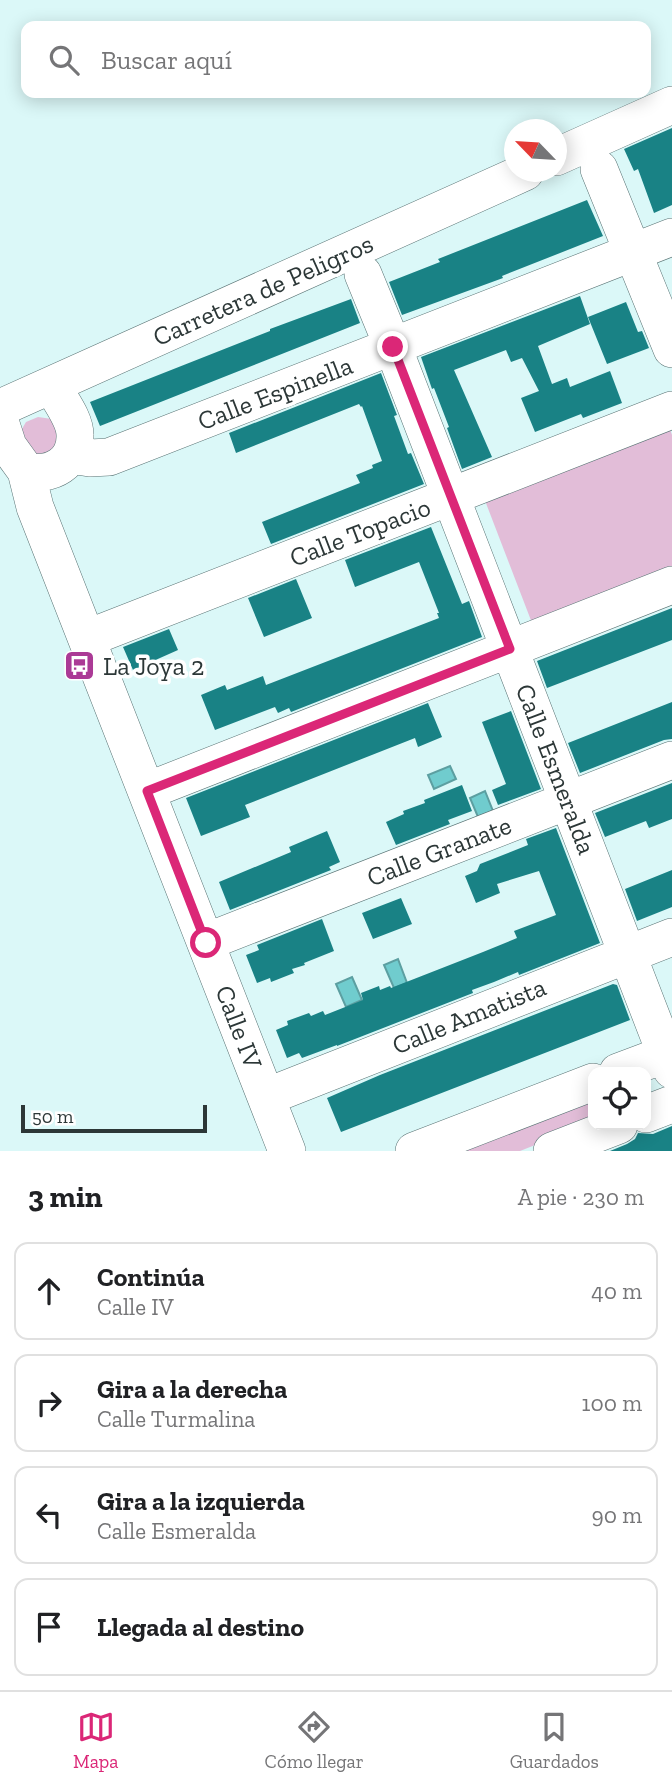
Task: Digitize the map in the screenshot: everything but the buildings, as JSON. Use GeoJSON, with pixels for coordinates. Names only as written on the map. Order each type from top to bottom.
{"type":"FeatureCollection","features":[{"type":"Feature","properties":{"kind":"street"},"geometry":{"type":"LineString","coordinates":[[567,152],[672,105]]}},
{"type":"Feature","properties":{"kind":"street"},"geometry":{"type":"LineString","coordinates":[[599,169],[672,349]]}},
{"type":"Feature","properties":{"kind":"street","name":"Carretera de Peligros"},"geometry":{"type":"LineString","coordinates":[[0,408],[504,181]]}},
{"type":"Feature","properties":{"kind":"street","name":"Calle Espinella"},"geometry":{"type":"LineString","coordinates":[[71,454],[90,458],[110,457],[672,237]]}},
{"type":"Feature","properties":{"kind":"street","name":"Calle Esmeralda"},"geometry":{"type":"LineString","coordinates":[[362,274],[393,347],[669,1062]]}},
{"type":"Feature","properties":{"kind":"street"},"geometry":{"type":"LineString","coordinates":[[26,471],[38,474],[54,471],[65,463],[71,454],[75,436],[71,420],[52,385]]}},
{"type":"Feature","properties":{"kind":"street","name":"Calle Topacio"},"geometry":{"type":"LineString","coordinates":[[88,638],[672,410]]}},
{"type":"Feature","properties":{"kind":"street","name":"Calle IV"},"geometry":{"type":"LineString","coordinates":[[0,421],[8,446],[26,471],[35,507],[287,1151]]}},
{"type":"Feature","properties":{"kind":"street"},"geometry":{"type":"LineString","coordinates":[[147,791],[672,585]]}},
{"type":"Feature","properties":{"kind":"street","name":"Calle Granate"},"geometry":{"type":"LineString","coordinates":[[206,943],[672,760]]}},
{"type":"Feature","properties":{"kind":"street","name":"Calle Amatista"},"geometry":{"type":"LineString","coordinates":[[266,1097],[672,937]]}},
{"type":"Feature","properties":{"kind":"street"},"geometry":{"type":"LineString","coordinates":[[644,1067],[669,1062]]}},
{"type":"Feature","properties":{"kind":"street"},"geometry":{"type":"LineString","coordinates":[[414,1151],[588,1084]]}},
{"type":"Feature","properties":{"kind":"street"},"geometry":{"type":"LineString","coordinates":[[651,1112],[672,1104]]}},
{"type":"Feature","properties":{"kind":"street"},"geometry":{"type":"LineString","coordinates":[[552,1151],[606,1130]]}},
{"type":"Feature","properties":{"kind":"shaded area"},"geometry":{"type":"Polygon","coordinates":[[[38,417],[52,419],[62,444],[40,461],[19,434],[26,422],[38,417]]]}},
{"type":"Feature","properties":{"kind":"shaded area"},"geometry":{"type":"Polygon","coordinates":[[[669,426],[672,435],[672,568],[532,623],[484,498],[669,426]]]}},
{"type":"Feature","properties":{"kind":"shaded area"},"geometry":{"type":"Polygon","coordinates":[[[588,1099],[588,1124],[520,1151],[449,1151],[588,1099]]]}},
{"type":"Feature","properties":{"kind":"water"},"geometry":{"type":"Polygon","coordinates":[[[450,766],[456,779],[434,789],[428,775],[450,766]]]}},
{"type":"Feature","properties":{"kind":"water"},"geometry":{"type":"Polygon","coordinates":[[[485,791],[493,811],[478,817],[470,798],[485,791]]]}},
{"type":"Feature","properties":{"kind":"water"},"geometry":{"type":"Polygon","coordinates":[[[398,959],[407,983],[394,988],[384,965],[398,959]]]}},
{"type":"Feature","properties":{"kind":"water"},"geometry":{"type":"Polygon","coordinates":[[[352,977],[362,1000],[346,1007],[336,984],[352,977]]]}},
{"type":"Feature","properties":{"kind":"place","name":"La Joya 2"},"geometry":{"type":"Point","coordinates":[80,666]}},
{"type":"Feature","properties":{"kind":"route"},"geometry":{"type":"LineString","coordinates":[[206,943],[147,791],[510,649],[393,347]]}}]}
